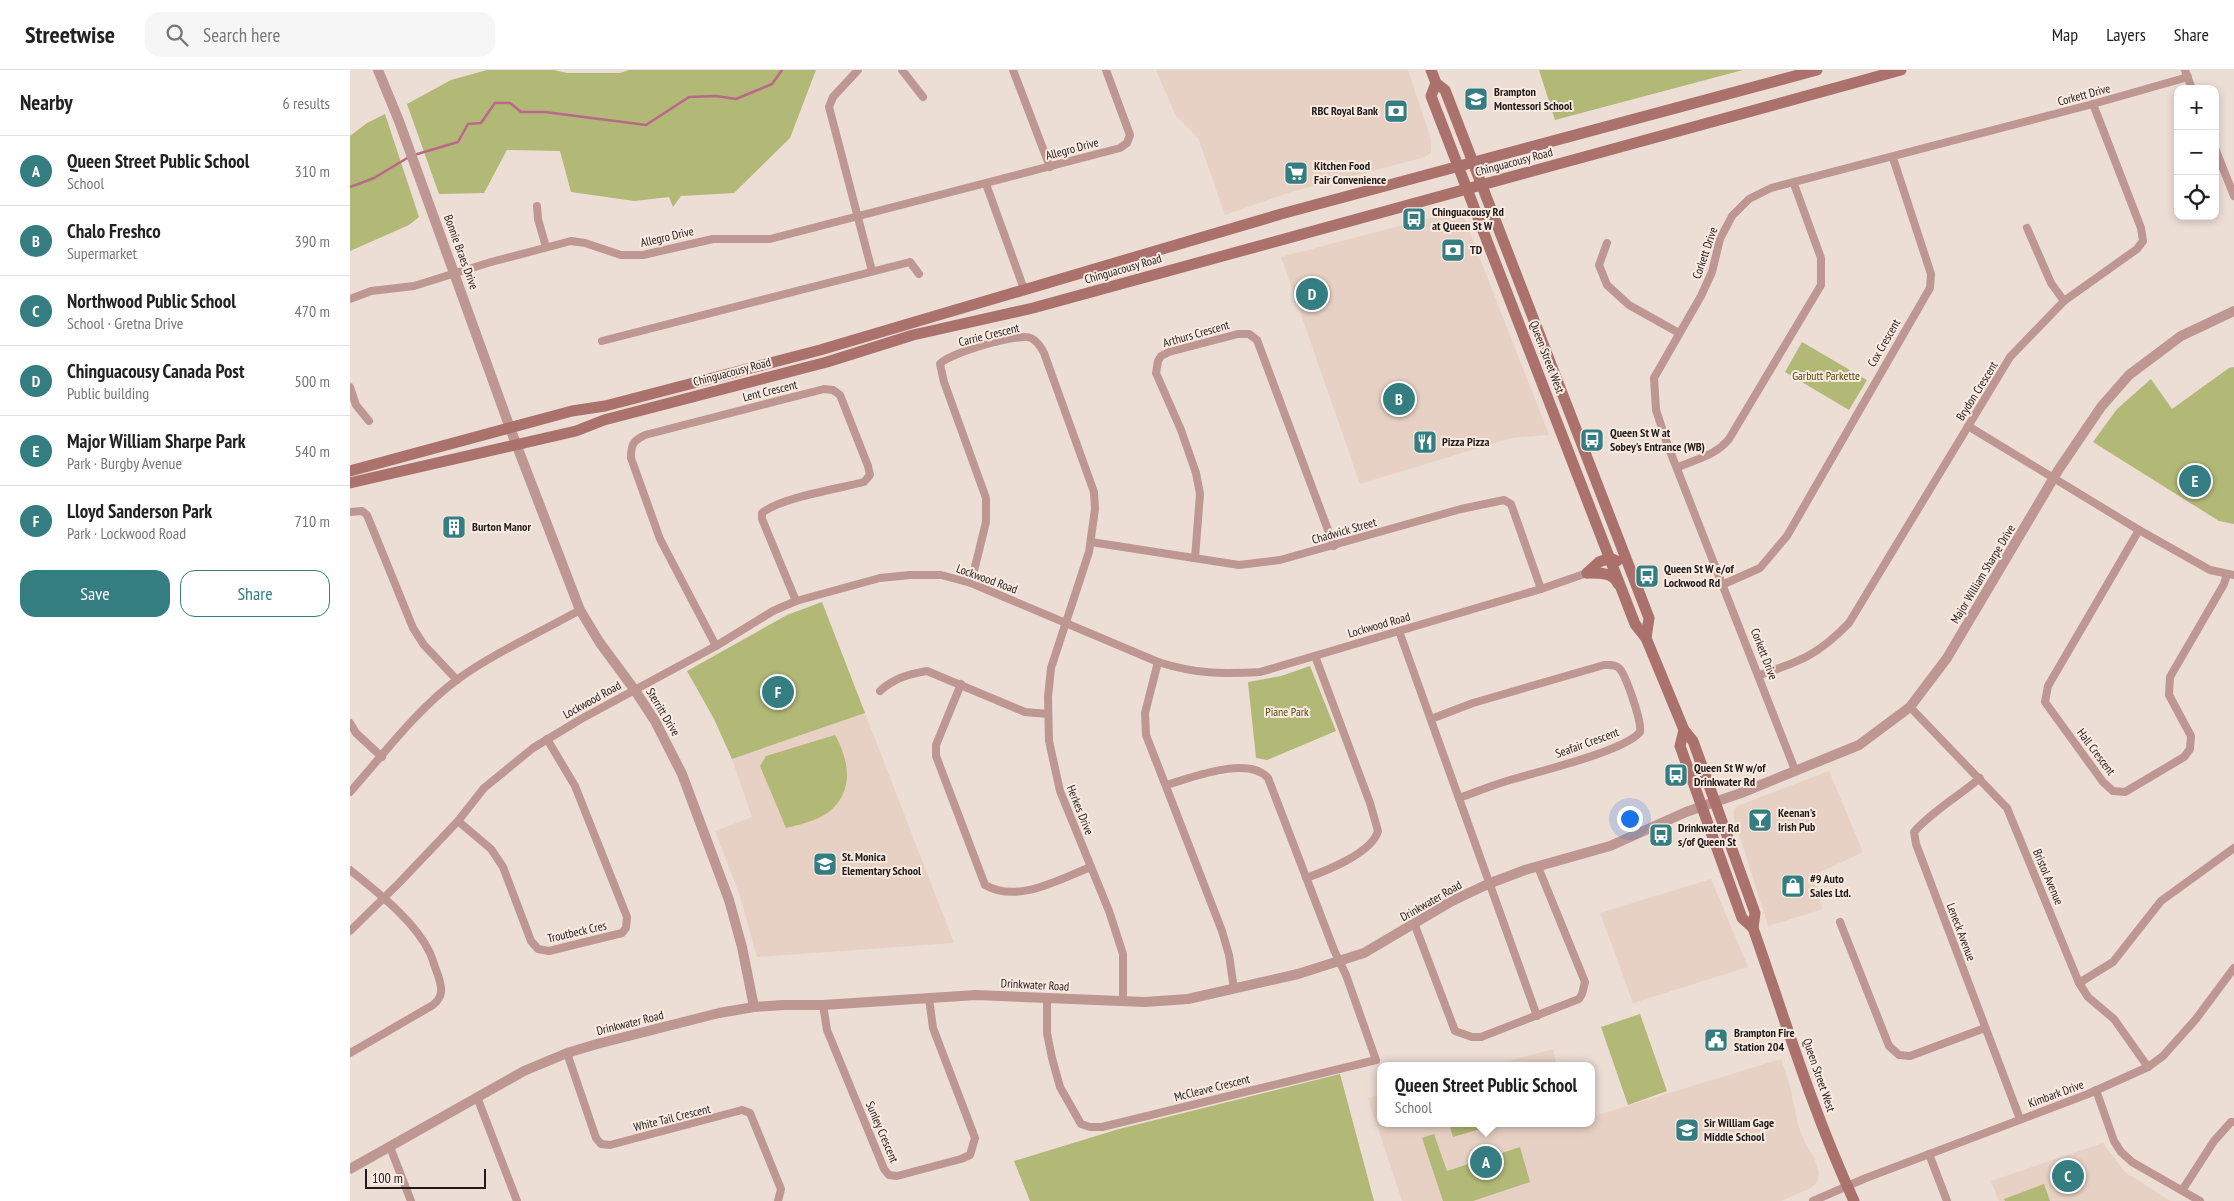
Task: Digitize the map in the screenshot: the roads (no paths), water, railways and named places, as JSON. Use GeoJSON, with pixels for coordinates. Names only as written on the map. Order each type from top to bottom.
{"type":"FeatureCollection","features":[{"type":"Feature","properties":{"kind":"main road","name":"Queen Street West"},"geometry":{"type":"LineString","coordinates":[[1431,70],[1436,83],[1444,90],[1473,162],[1649,618],[1646,638]]}},
{"type":"Feature","properties":{"kind":"main road","name":"Chinguacousy Road"},"geometry":{"type":"LineString","coordinates":[[350,471],[411,456],[459,440],[572,411],[605,406],[820,350],[1281,214],[1817,70]]}},
{"type":"Feature","properties":{"kind":"main road","name":"Chinguacousy Road"},"geometry":{"type":"LineString","coordinates":[[350,482],[576,431],[604,420],[827,362],[913,335],[1033,308],[1901,70]]}},
{"type":"Feature","properties":{"kind":"main road","name":"Queen Street West"},"geometry":{"type":"LineString","coordinates":[[1436,83],[1431,96],[1635,624],[1646,638],[1684,730],[1693,740],[1755,913],[1753,928],[1804,1077],[1854,1201]]}},
{"type":"Feature","properties":{"kind":"main road"},"geometry":{"type":"LineString","coordinates":[[1552,407],[1565,401]]}},
{"type":"Feature","properties":{"kind":"main road"},"geometry":{"type":"LineString","coordinates":[[1587,573],[1599,562],[1610,558],[1622,564],[1642,617],[1649,618]]}},
{"type":"Feature","properties":{"kind":"main road"},"geometry":{"type":"LineString","coordinates":[[1587,573],[1608,574],[1615,579],[1624,601],[1628,604]]}},
{"type":"Feature","properties":{"kind":"main road","name":"Queen Street West"},"geometry":{"type":"LineString","coordinates":[[1684,730],[1680,746],[1701,807],[1742,918],[1753,928]]}},
{"type":"Feature","properties":{"kind":"street","name":"Bonnie Braes Drive"},"geometry":{"type":"LineString","coordinates":[[378,70],[400,120],[517,444]]}},
{"type":"Feature","properties":{"kind":"street"},"geometry":{"type":"LineString","coordinates":[[858,70],[833,97],[829,107],[872,271]]}},
{"type":"Feature","properties":{"kind":"street"},"geometry":{"type":"LineString","coordinates":[[902,70],[923,97]]}},
{"type":"Feature","properties":{"kind":"street"},"geometry":{"type":"LineString","coordinates":[[1013,70],[1050,167]]}},
{"type":"Feature","properties":{"kind":"street","name":"Allegro Drive"},"geometry":{"type":"LineString","coordinates":[[350,299],[371,291],[414,286],[546,247],[578,241],[621,254],[643,255],[713,240],[770,240],[1120,148],[1129,140],[1129,129],[1106,70]]}},
{"type":"Feature","properties":{"kind":"street","name":"Corkett Drive"},"geometry":{"type":"LineString","coordinates":[[1796,770],[1656,410],[1654,394],[1654,378],[1701,296],[1712,272],[1720,239],[1732,216],[1749,199],[1771,188],[1794,184],[2093,104],[2186,74]]}},
{"type":"Feature","properties":{"kind":"street","name":"Brydon Crescent"},"geometry":{"type":"LineString","coordinates":[[1760,675],[1802,661],[1829,644],[1849,623],[2010,357],[2064,301],[2137,249],[2143,240],[2141,228],[2093,104]]}},
{"type":"Feature","properties":{"kind":"street","name":"Cox Crescent"},"geometry":{"type":"LineString","coordinates":[[1724,584],[1760,568],[1787,536],[1930,288],[1931,274],[1893,158]]}},
{"type":"Feature","properties":{"kind":"street"},"geometry":{"type":"LineString","coordinates":[[2219,158],[2234,196]]}},
{"type":"Feature","properties":{"kind":"street"},"geometry":{"type":"LineString","coordinates":[[986,184],[1024,290]]}},
{"type":"Feature","properties":{"kind":"street"},"geometry":{"type":"LineString","coordinates":[[1678,467],[1712,454],[1721,448],[1729,438],[1821,285],[1821,258],[1794,184]]}},
{"type":"Feature","properties":{"kind":"street"},"geometry":{"type":"LineString","coordinates":[[537,206],[538,219],[546,247]]}},
{"type":"Feature","properties":{"kind":"street"},"geometry":{"type":"LineString","coordinates":[[2027,228],[2051,283],[2064,301]]}},
{"type":"Feature","properties":{"kind":"street"},"geometry":{"type":"LineString","coordinates":[[1607,243],[1599,265],[1608,285],[1629,305],[1679,333]]}},
{"type":"Feature","properties":{"kind":"street"},"geometry":{"type":"LineString","coordinates":[[602,341],[910,262],[920,274]]}},
{"type":"Feature","properties":{"kind":"street","name":"Major William Sharpe Drive"},"geometry":{"type":"LineString","coordinates":[[1715,802],[1859,744],[1910,707],[1948,658],[2054,478],[2095,414],[2129,375],[2181,336],[2234,311]]}},
{"type":"Feature","properties":{"kind":"street","name":"Arthurs Crescent"},"geometry":{"type":"LineString","coordinates":[[1195,558],[1200,494],[1196,473],[1181,430],[1156,373],[1158,361],[1161,356],[1169,352],[1238,334],[1250,334],[1257,340],[1334,546]]}},
{"type":"Feature","properties":{"kind":"street","name":"Carrie Crescent"},"geometry":{"type":"LineString","coordinates":[[971,583],[986,522],[986,498],[940,370],[940,364],[947,357],[988,344],[1024,336],[1031,338],[1044,353],[1094,492],[1095,509],[1091,542],[1065,623]]}},
{"type":"Feature","properties":{"kind":"street"},"geometry":{"type":"LineString","coordinates":[[350,387],[356,405],[369,421]]}},
{"type":"Feature","properties":{"kind":"street","name":"Lent Crescent"},"geometry":{"type":"LineString","coordinates":[[716,646],[660,539],[631,458],[631,446],[634,440],[645,435],[824,388],[833,390],[840,395],[868,466],[869,478],[864,482],[783,503],[768,508],[762,513],[762,519],[796,602]]}},
{"type":"Feature","properties":{"kind":"street"},"geometry":{"type":"LineString","coordinates":[[1968,426],[2139,530],[2210,570],[2231,575]]}},
{"type":"Feature","properties":{"kind":"street","name":"Sterritt Drive"},"geometry":{"type":"LineString","coordinates":[[517,444],[580,610],[600,643],[634,689],[666,739],[711,848],[735,920],[754,1007]]}},
{"type":"Feature","properties":{"kind":"street","name":"Chadwick Street"},"geometry":{"type":"LineString","coordinates":[[1091,542],[1239,565],[1280,560],[1460,509],[1504,500],[1511,504],[1541,590]]}},
{"type":"Feature","properties":{"kind":"street"},"geometry":{"type":"LineString","coordinates":[[350,512],[362,511],[367,515],[413,628],[424,644],[457,680]]}},
{"type":"Feature","properties":{"kind":"street","name":"Hall Crescent"},"geometry":{"type":"LineString","coordinates":[[2139,530],[2048,686],[2045,702],[2104,782],[2113,791],[2124,792],[2184,758],[2190,749],[2191,736],[2169,695],[2170,677],[2231,575]]}},
{"type":"Feature","properties":{"kind":"street","name":"Lockwood Road"},"geometry":{"type":"LineString","coordinates":[[350,931],[384,899],[458,821],[484,788],[509,766],[547,739],[634,689],[716,646],[774,611],[796,602],[887,577],[941,575],[971,583],[1158,662],[1178,668],[1216,674],[1260,672],[1541,590],[1587,573]]}},
{"type":"Feature","properties":{"kind":"street"},"geometry":{"type":"LineString","coordinates":[[350,792],[414,719],[457,680],[507,649],[580,610]]}},
{"type":"Feature","properties":{"kind":"street","name":"Herkes Drive"},"geometry":{"type":"LineString","coordinates":[[1065,623],[1051,668],[1048,714],[1049,741],[1060,792],[1091,867],[1123,954],[1124,1001]]}},
{"type":"Feature","properties":{"kind":"street"},"geometry":{"type":"LineString","coordinates":[[1399,631],[1488,884],[1537,1016]]}},
{"type":"Feature","properties":{"kind":"street"},"geometry":{"type":"LineString","coordinates":[[1306,878],[1332,869],[1370,844],[1378,831],[1370,803],[1315,656]]}},
{"type":"Feature","properties":{"kind":"street"},"geometry":{"type":"LineString","coordinates":[[1158,662],[1144,713],[1146,735],[1222,931],[1229,955],[1234,989]]}},
{"type":"Feature","properties":{"kind":"street","name":"Seafair Crescent"},"geometry":{"type":"LineString","coordinates":[[1431,719],[1473,703],[1604,665],[1612,665],[1617,666],[1623,673],[1641,723],[1640,732],[1637,735],[1591,756],[1497,784],[1459,798]]}},
{"type":"Feature","properties":{"kind":"street"},"geometry":{"type":"LineString","coordinates":[[880,691],[891,681],[914,673],[927,671],[1025,712],[1048,714]]}},
{"type":"Feature","properties":{"kind":"street"},"geometry":{"type":"LineString","coordinates":[[961,684],[936,744],[936,756],[985,885],[1006,893],[1029,891],[1091,867]]}},
{"type":"Feature","properties":{"kind":"street","name":"Bristol Avenue"},"geometry":{"type":"LineString","coordinates":[[1910,707],[2007,808],[2079,982],[2088,997],[2114,1019],[2148,1067]]}},
{"type":"Feature","properties":{"kind":"street"},"geometry":{"type":"LineString","coordinates":[[350,723],[356,733],[382,757]]}},
{"type":"Feature","properties":{"kind":"street","name":"Troutbeck Cres"},"geometry":{"type":"LineString","coordinates":[[458,821],[491,849],[503,867],[531,941],[538,949],[549,951],[622,933],[626,928],[627,918],[590,822],[575,786],[547,739]]}},
{"type":"Feature","properties":{"kind":"street"},"geometry":{"type":"LineString","coordinates":[[1166,785],[1206,773],[1237,768],[1260,771],[1268,778],[1339,961]]}},
{"type":"Feature","properties":{"kind":"street","name":"Leneck Avenue"},"geometry":{"type":"LineString","coordinates":[[1980,778],[1960,796],[1922,822],[1914,832],[1916,844],[2020,1119]]}},
{"type":"Feature","properties":{"kind":"street","name":"Drinkwater Road"},"geometry":{"type":"LineString","coordinates":[[350,1169],[524,1071],[567,1053],[719,1013],[754,1007],[976,996],[1124,1001],[1188,999],[1298,974],[1352,958],[1372,949],[1452,901],[1488,884],[1610,846],[1715,802]]}},
{"type":"Feature","properties":{"kind":"street"},"geometry":{"type":"LineString","coordinates":[[2079,982],[2113,962],[2161,901],[2234,848]]}},
{"type":"Feature","properties":{"kind":"street"},"geometry":{"type":"LineString","coordinates":[[1414,923],[1455,1031],[1463,1035],[1481,1037],[1579,999],[1585,982],[1538,867]]}},
{"type":"Feature","properties":{"kind":"street"},"geometry":{"type":"LineString","coordinates":[[350,870],[384,899],[410,925],[430,953],[441,985],[441,996],[433,1006],[350,1053]]}},
{"type":"Feature","properties":{"kind":"street"},"geometry":{"type":"LineString","coordinates":[[1840,922],[1889,1046],[1899,1054],[1910,1056],[1986,1028]]}},
{"type":"Feature","properties":{"kind":"street","name":"McCleave Crescent"},"geometry":{"type":"LineString","coordinates":[[1047,998],[1047,1034],[1060,1087],[1081,1124],[1090,1127],[1102,1127],[1376,1060],[1346,975],[1339,961]]}},
{"type":"Feature","properties":{"kind":"street","name":"Kimbark Drive"},"geometry":{"type":"LineString","coordinates":[[1813,1201],[2096,1090],[2148,1067],[2163,1056],[2196,1019],[2234,968]]}},
{"type":"Feature","properties":{"kind":"street","name":"Sunley Crescent"},"geometry":{"type":"LineString","coordinates":[[823,1005],[827,1030],[884,1169],[889,1174],[896,1176],[960,1159],[970,1155],[974,1147],[975,1138],[933,1028],[929,998]]}},
{"type":"Feature","properties":{"kind":"street","name":"White Tail Crescent"},"geometry":{"type":"LineString","coordinates":[[567,1053],[596,1138],[601,1144],[610,1145],[742,1110],[750,1113],[781,1189],[778,1201]]}},
{"type":"Feature","properties":{"kind":"street"},"geometry":{"type":"LineString","coordinates":[[2096,1090],[2114,1141],[2121,1152],[2132,1162],[2183,1189],[2200,1201]]}},
{"type":"Feature","properties":{"kind":"street"},"geometry":{"type":"LineString","coordinates":[[477,1097],[517,1201]]}},
{"type":"Feature","properties":{"kind":"street"},"geometry":{"type":"LineString","coordinates":[[2183,1189],[2214,1141],[2231,1122],[2234,1122]]}},
{"type":"Feature","properties":{"kind":"street"},"geometry":{"type":"LineString","coordinates":[[390,1148],[411,1201]]}},
{"type":"Feature","properties":{"kind":"street"},"geometry":{"type":"LineString","coordinates":[[1929,1154],[1947,1201]]}},
{"type":"Feature","properties":{"kind":"waterway"},"geometry":{"type":"LineString","coordinates":[[414,155],[458,142],[468,124],[481,123],[495,103],[510,103],[521,112],[545,112],[646,125],[689,97],[716,96],[736,99],[772,84],[782,70]]}},
{"type":"Feature","properties":{"kind":"waterway"},"geometry":{"type":"LineString","coordinates":[[350,187],[374,178],[409,157]]}},
{"type":"Feature","properties":{"kind":"place","name":"Brampton Montessori School"},"geometry":{"type":"Point","coordinates":[1476,99]}},
{"type":"Feature","properties":{"kind":"place","name":"RBC Royal Bank"},"geometry":{"type":"Point","coordinates":[1396,111]}},
{"type":"Feature","properties":{"kind":"place","name":"Kitchen Food Fair Convenience"},"geometry":{"type":"Point","coordinates":[1296,173]}},
{"type":"Feature","properties":{"kind":"place","name":"Chinguacousy Rd at Queen St W"},"geometry":{"type":"Point","coordinates":[1414,219]}},
{"type":"Feature","properties":{"kind":"place","name":"TD"},"geometry":{"type":"Point","coordinates":[1453,250]}},
{"type":"Feature","properties":{"kind":"place","name":"Chinguacousy Canada Post"},"geometry":{"type":"Point","coordinates":[1312,294]}},
{"type":"Feature","properties":{"kind":"place","name":"Chalo Freshco"},"geometry":{"type":"Point","coordinates":[1399,399]}},
{"type":"Feature","properties":{"kind":"place","name":"Queen St W at Sobey's Entrance (WB)"},"geometry":{"type":"Point","coordinates":[1592,440]}},
{"type":"Feature","properties":{"kind":"place","name":"Pizza Pizza"},"geometry":{"type":"Point","coordinates":[1425,442]}},
{"type":"Feature","properties":{"kind":"place","name":"Major William Sharpe Park"},"geometry":{"type":"Point","coordinates":[2195,481]}},
{"type":"Feature","properties":{"kind":"place","name":"Burton Manor"},"geometry":{"type":"Point","coordinates":[454,527]}},
{"type":"Feature","properties":{"kind":"place","name":"Queen St W e/of Lockwood Rd"},"geometry":{"type":"Point","coordinates":[1647,576]}},
{"type":"Feature","properties":{"kind":"place","name":"Lloyd Sanderson Park"},"geometry":{"type":"Point","coordinates":[778,692]}},
{"type":"Feature","properties":{"kind":"place","name":"Queen St W w/of Drinkwater Rd"},"geometry":{"type":"Point","coordinates":[1676,775]}},
{"type":"Feature","properties":{"kind":"place","name":"Keenan's Irish Pub"},"geometry":{"type":"Point","coordinates":[1760,820]}},
{"type":"Feature","properties":{"kind":"place","name":"Drinkwater Rd s/of Queen St"},"geometry":{"type":"Point","coordinates":[1661,835]}},
{"type":"Feature","properties":{"kind":"place","name":"St. Monica Elementary School"},"geometry":{"type":"Point","coordinates":[825,864]}},
{"type":"Feature","properties":{"kind":"place","name":"#9 Auto Sales Ltd."},"geometry":{"type":"Point","coordinates":[1793,886]}},
{"type":"Feature","properties":{"kind":"place","name":"Brampton Fire Station 204"},"geometry":{"type":"Point","coordinates":[1716,1040]}},
{"type":"Feature","properties":{"kind":"place","name":"Sir William Gage Middle School"},"geometry":{"type":"Point","coordinates":[1687,1130]}},
{"type":"Feature","properties":{"kind":"place","name":"Queen Street Public School"},"geometry":{"type":"Point","coordinates":[1486,1162]}},
{"type":"Feature","properties":{"kind":"place","name":"Northwood Public School"},"geometry":{"type":"Point","coordinates":[2068,1176]}},
{"type":"Feature","properties":{"kind":"park label","name":"Garbutt Parkette"},"geometry":{"type":"Point","coordinates":[1826,376]}},
{"type":"Feature","properties":{"kind":"park label","name":"Piane Park"},"geometry":{"type":"Point","coordinates":[1287,712]}}]}
